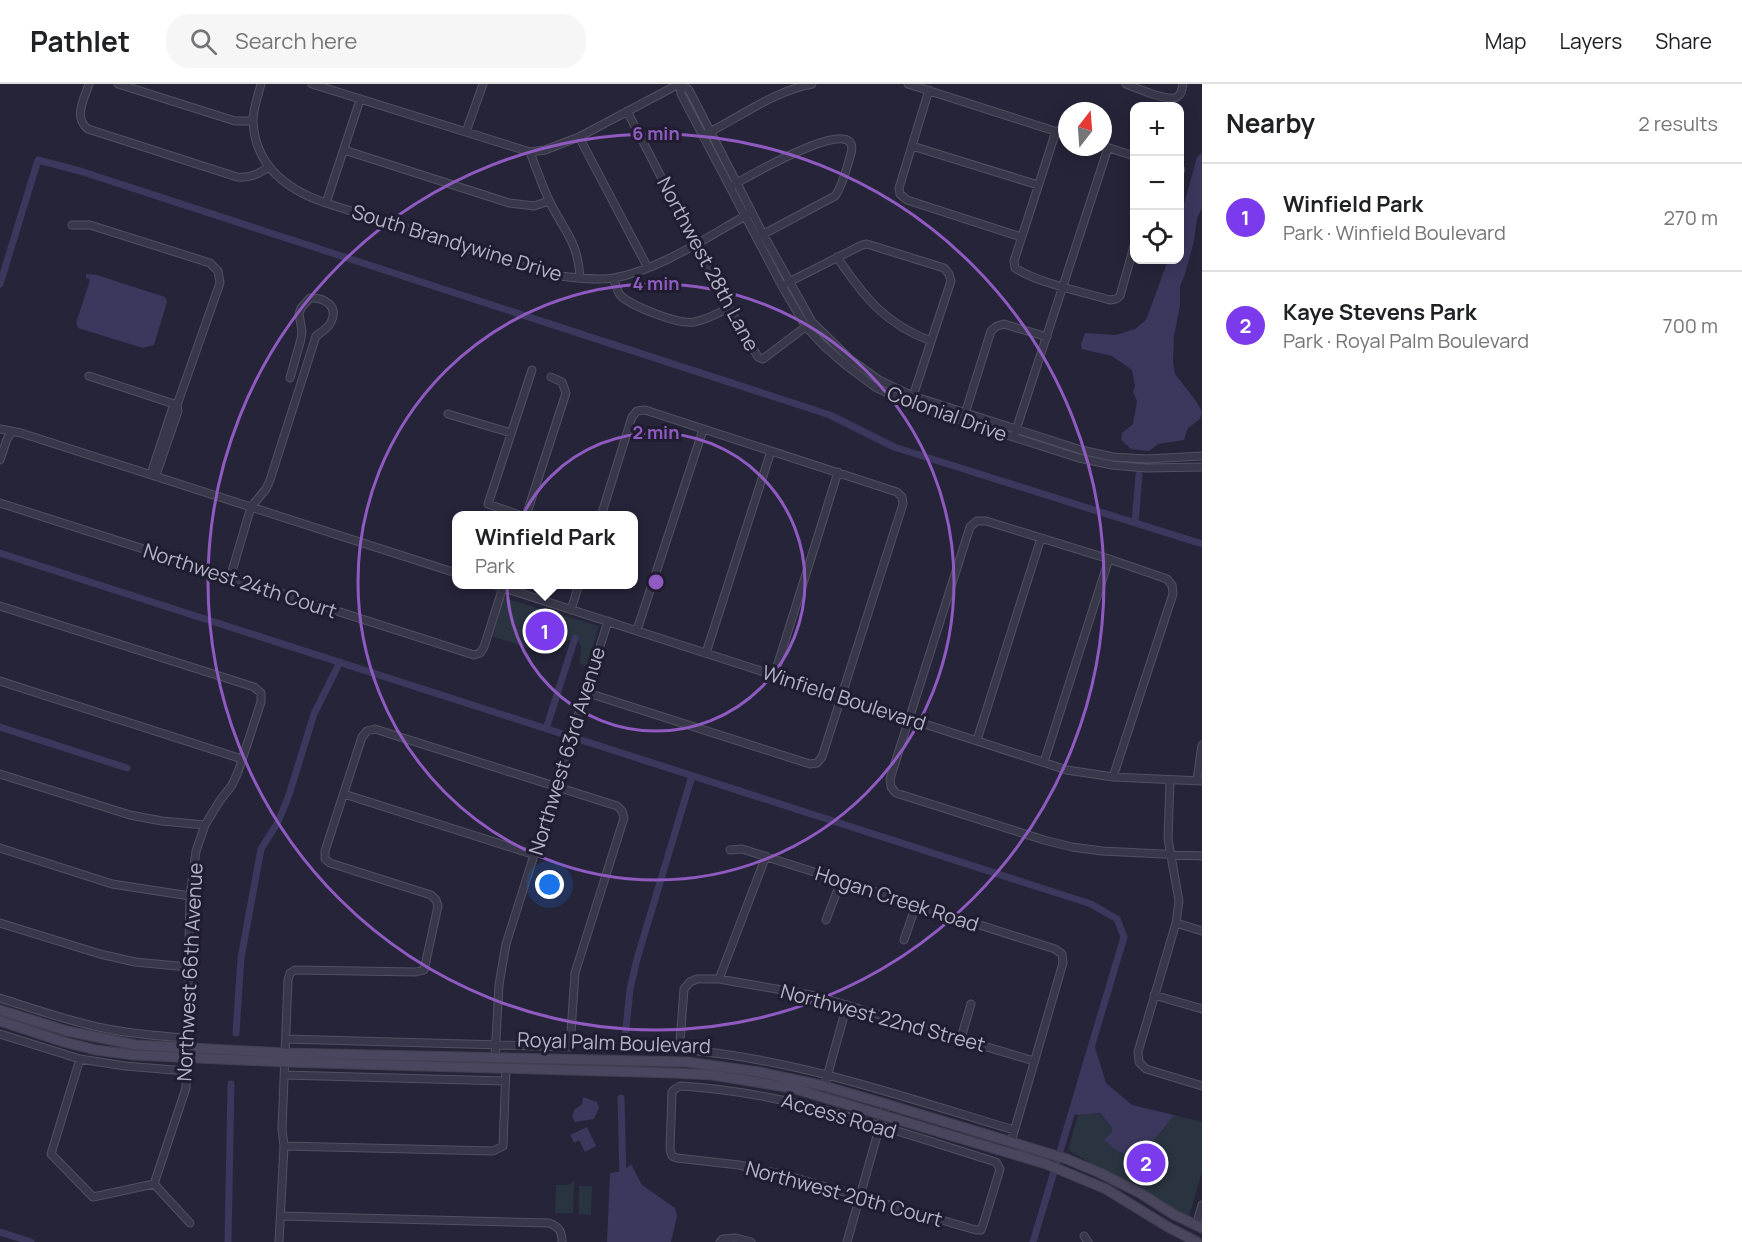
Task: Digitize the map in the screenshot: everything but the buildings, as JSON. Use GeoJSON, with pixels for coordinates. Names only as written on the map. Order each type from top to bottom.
{"type":"FeatureCollection","features":[{"type":"Feature","properties":{"kind":"main road","name":"Royal Palm Boulevard"},"geometry":{"type":"LineString","coordinates":[[0,1010],[99,1039],[186,1054]]}},
{"type":"Feature","properties":{"kind":"main road","name":"Royal Palm Boulevard"},"geometry":{"type":"LineString","coordinates":[[0,1022],[96,1050],[134,1055],[186,1054],[713,1075],[823,1091]]}},
{"type":"Feature","properties":{"kind":"main road"},"geometry":{"type":"LineString","coordinates":[[478,1067],[495,1057]]}},
{"type":"Feature","properties":{"kind":"main road","name":"Royal Palm Boulevard"},"geometry":{"type":"LineString","coordinates":[[285,1058],[519,1057],[714,1065],[759,1072],[884,1109],[1011,1142],[1067,1160],[1140,1193],[1199,1227]]}},
{"type":"Feature","properties":{"kind":"main road"},"geometry":{"type":"LineString","coordinates":[[506,1068],[507,1064],[519,1057]]}},
{"type":"Feature","properties":{"kind":"main road","name":"Royal Palm Boulevard"},"geometry":{"type":"LineString","coordinates":[[884,1109],[1064,1170],[1122,1197],[1192,1241]]}},
{"type":"Feature","properties":{"kind":"street"},"geometry":{"type":"LineString","coordinates":[[89,84],[79,116],[82,124],[88,129],[237,177],[248,178],[269,167],[262,154],[253,121],[261,84]]}},
{"type":"Feature","properties":{"kind":"street"},"geometry":{"type":"LineString","coordinates":[[118,84],[235,121],[253,121]]}},
{"type":"Feature","properties":{"kind":"street"},"geometry":{"type":"LineString","coordinates":[[312,84],[530,152],[544,150],[579,137],[680,84]]}},
{"type":"Feature","properties":{"kind":"street"},"geometry":{"type":"LineString","coordinates":[[466,132],[483,84]]}},
{"type":"Feature","properties":{"kind":"street","name":"Colonial Drive"},"geometry":{"type":"LineString","coordinates":[[680,84],[689,90],[706,133],[748,215],[809,324],[823,345],[875,387],[1014,438],[1079,458],[1112,465],[1146,468],[1202,467]]}},
{"type":"Feature","properties":{"kind":"street"},"geometry":{"type":"LineString","coordinates":[[706,133],[797,85],[812,84]]}},
{"type":"Feature","properties":{"kind":"street"},"geometry":{"type":"LineString","coordinates":[[908,84],[1056,131],[1014,261],[1016,267],[1022,272],[1110,300],[1120,296],[1130,260]]}},
{"type":"Feature","properties":{"kind":"street"},"geometry":{"type":"LineString","coordinates":[[1126,84],[1168,98],[1176,98],[1184,84]]}},
{"type":"Feature","properties":{"kind":"street"},"geometry":{"type":"LineString","coordinates":[[929,90],[899,188],[900,194],[907,200],[1021,237]]}},
{"type":"Feature","properties":{"kind":"street"},"geometry":{"type":"LineString","coordinates":[[326,203],[360,100]]}},
{"type":"Feature","properties":{"kind":"street","name":"Northwest 28th Lane"},"geometry":{"type":"LineString","coordinates":[[627,111],[729,308],[758,357],[763,359],[809,324]]}},
{"type":"Feature","properties":{"kind":"street"},"geometry":{"type":"LineString","coordinates":[[579,137],[648,268]]}},
{"type":"Feature","properties":{"kind":"street"},"geometry":{"type":"LineString","coordinates":[[733,185],[788,155],[817,143],[838,138],[845,139],[850,144],[852,151],[840,190],[835,196],[760,236]]}},
{"type":"Feature","properties":{"kind":"street"},"geometry":{"type":"LineString","coordinates":[[912,146],[1038,185]]}},
{"type":"Feature","properties":{"kind":"street"},"geometry":{"type":"LineString","coordinates":[[1112,149],[1130,155]]}},
{"type":"Feature","properties":{"kind":"street"},"geometry":{"type":"LineString","coordinates":[[344,150],[509,203],[534,206],[549,201]]}},
{"type":"Feature","properties":{"kind":"street"},"geometry":{"type":"LineString","coordinates":[[530,152],[549,201],[573,241],[579,258],[580,278]]}},
{"type":"Feature","properties":{"kind":"street"},"geometry":{"type":"LineString","coordinates":[[1014,438],[1102,156]]}},
{"type":"Feature","properties":{"kind":"street","name":"South Brandywine Drive"},"geometry":{"type":"LineString","coordinates":[[269,167],[285,184],[304,196],[550,275],[613,278],[648,268],[748,215]]}},
{"type":"Feature","properties":{"kind":"street"},"geometry":{"type":"LineString","coordinates":[[72,225],[90,225],[210,263],[218,271],[220,283],[177,405],[172,410],[153,475]]}},
{"type":"Feature","properties":{"kind":"street"},"geometry":{"type":"LineString","coordinates":[[785,284],[862,244],[944,268],[951,280],[911,400]]}},
{"type":"Feature","properties":{"kind":"street"},"geometry":{"type":"LineString","coordinates":[[837,257],[861,292],[893,322],[914,335],[931,341]]}},
{"type":"Feature","properties":{"kind":"street"},"geometry":{"type":"LineString","coordinates":[[613,278],[619,293],[629,303],[641,309],[682,321],[693,323],[729,308]]}},
{"type":"Feature","properties":{"kind":"street"},"geometry":{"type":"LineString","coordinates":[[230,578],[251,507],[266,489],[270,480],[316,336],[331,323],[333,309],[331,304],[322,299],[310,298],[301,308],[299,314],[301,339],[290,378]]}},
{"type":"Feature","properties":{"kind":"street"},"geometry":{"type":"LineString","coordinates":[[964,418],[991,331],[1004,324],[1047,337]]}},
{"type":"Feature","properties":{"kind":"street"},"geometry":{"type":"LineString","coordinates":[[509,511],[488,504],[532,370]]}},
{"type":"Feature","properties":{"kind":"street"},"geometry":{"type":"LineString","coordinates":[[89,376],[177,405]]}},
{"type":"Feature","properties":{"kind":"street"},"geometry":{"type":"LineString","coordinates":[[526,511],[566,393],[562,382],[551,377]]}},
{"type":"Feature","properties":{"kind":"street"},"geometry":{"type":"LineString","coordinates":[[585,692],[810,764],[817,763],[822,757],[903,504],[903,497],[897,492],[838,472],[645,410],[637,411],[632,417],[603,511]]}},
{"type":"Feature","properties":{"kind":"street"},"geometry":{"type":"LineString","coordinates":[[448,414],[511,433]]}},
{"type":"Feature","properties":{"kind":"street","name":"Colonial Drive"},"geometry":{"type":"LineString","coordinates":[[964,418],[1017,429],[1081,450],[1113,456],[1146,459],[1202,456]]}},
{"type":"Feature","properties":{"kind":"street"},"geometry":{"type":"LineString","coordinates":[[0,429],[11,433],[21,433],[452,572]]}},
{"type":"Feature","properties":{"kind":"street"},"geometry":{"type":"LineString","coordinates":[[637,630],[704,430]]}},
{"type":"Feature","properties":{"kind":"street"},"geometry":{"type":"LineString","coordinates":[[0,460],[11,433]]}},
{"type":"Feature","properties":{"kind":"street"},"geometry":{"type":"LineString","coordinates":[[706,653],[771,452]]}},
{"type":"Feature","properties":{"kind":"street"},"geometry":{"type":"LineString","coordinates":[[1185,457],[1185,468]]}},
{"type":"Feature","properties":{"kind":"street"},"geometry":{"type":"LineString","coordinates":[[1146,459],[1146,468]]}},
{"type":"Feature","properties":{"kind":"street"},"geometry":{"type":"LineString","coordinates":[[774,676],[838,472]]}},
{"type":"Feature","properties":{"kind":"street","name":"Northwest 24th Court"},"geometry":{"type":"LineString","coordinates":[[0,503],[474,655],[484,647],[503,589]]}},
{"type":"Feature","properties":{"kind":"street"},"geometry":{"type":"LineString","coordinates":[[1113,777],[1173,594],[1172,585],[1167,579],[1109,559],[986,521],[977,521],[970,527],[890,779],[891,788],[896,792],[1063,845],[1102,851],[1202,856]]}},
{"type":"Feature","properties":{"kind":"street"},"geometry":{"type":"LineString","coordinates":[[977,740],[1041,538]]}},
{"type":"Feature","properties":{"kind":"street"},"geometry":{"type":"LineString","coordinates":[[1044,762],[1109,559]]}},
{"type":"Feature","properties":{"kind":"street","name":"Winfield Boulevard"},"geometry":{"type":"LineString","coordinates":[[512,589],[1067,770],[1113,777],[1200,781]]}},
{"type":"Feature","properties":{"kind":"street"},"geometry":{"type":"LineString","coordinates":[[571,610],[578,589]]}},
{"type":"Feature","properties":{"kind":"street","name":"Northwest 66th Avenue"},"geometry":{"type":"LineString","coordinates":[[0,606],[254,687],[261,693],[261,702],[232,785],[205,825],[196,851],[190,896],[186,1088],[154,1184]]}},
{"type":"Feature","properties":{"kind":"street","name":"Northwest 63rd Avenue"},"geometry":{"type":"LineString","coordinates":[[495,1057],[502,963],[514,917],[608,621]]}},
{"type":"Feature","properties":{"kind":"street"},"geometry":{"type":"LineString","coordinates":[[0,681],[242,759]]}},
{"type":"Feature","properties":{"kind":"street"},"geometry":{"type":"LineString","coordinates":[[279,1242],[284,1146],[282,1129],[284,1075],[288,980],[290,973],[295,970],[417,972],[424,970],[438,906],[431,895],[330,863],[325,859],[325,851],[362,737],[367,731],[375,729],[617,806],[622,811],[624,818],[575,973],[570,1047],[286,1039]]}},
{"type":"Feature","properties":{"kind":"street"},"geometry":{"type":"LineString","coordinates":[[1200,781],[1202,745]]}},
{"type":"Feature","properties":{"kind":"street"},"geometry":{"type":"LineString","coordinates":[[0,774],[130,815],[205,825]]}},
{"type":"Feature","properties":{"kind":"street"},"geometry":{"type":"LineString","coordinates":[[1170,780],[1169,855],[1179,901],[1176,923],[1138,1052],[1139,1062],[1146,1069],[1202,1086]]}},
{"type":"Feature","properties":{"kind":"street"},"geometry":{"type":"LineString","coordinates":[[344,794],[535,855]]}},
{"type":"Feature","properties":{"kind":"street"},"geometry":{"type":"LineString","coordinates":[[0,848],[112,884],[145,891],[190,896]]}},
{"type":"Feature","properties":{"kind":"street","name":"Hogan Creek Road"},"geometry":{"type":"LineString","coordinates":[[730,850],[742,849],[766,856],[1062,954],[1063,963],[1034,1061]]}},
{"type":"Feature","properties":{"kind":"street"},"geometry":{"type":"LineString","coordinates":[[719,979],[766,856]]}},
{"type":"Feature","properties":{"kind":"street"},"geometry":{"type":"LineString","coordinates":[[826,920],[841,881]]}},
{"type":"Feature","properties":{"kind":"street"},"geometry":{"type":"LineString","coordinates":[[904,940],[916,905]]}},
{"type":"Feature","properties":{"kind":"street"},"geometry":{"type":"LineString","coordinates":[[0,923],[100,954],[135,962],[188,967]]}},
{"type":"Feature","properties":{"kind":"street"},"geometry":{"type":"LineString","coordinates":[[1176,923],[1202,931]]}},
{"type":"Feature","properties":{"kind":"street","name":"Northwest 22nd Street"},"geometry":{"type":"LineString","coordinates":[[683,1047],[681,1042],[684,989],[690,982],[697,979],[719,979],[816,996],[1034,1061]]}},
{"type":"Feature","properties":{"kind":"street"},"geometry":{"type":"LineString","coordinates":[[1154,995],[1202,1009]]}},
{"type":"Feature","properties":{"kind":"street"},"geometry":{"type":"LineString","coordinates":[[0,998],[104,1029],[186,1038]]}},
{"type":"Feature","properties":{"kind":"street"},"geometry":{"type":"LineString","coordinates":[[961,1038],[971,1004]]}},
{"type":"Feature","properties":{"kind":"street"},"geometry":{"type":"LineString","coordinates":[[823,1091],[847,1005]]}},
{"type":"Feature","properties":{"kind":"street"},"geometry":{"type":"LineString","coordinates":[[0,1034],[80,1059],[125,1066],[186,1071]]}},
{"type":"Feature","properties":{"kind":"street","name":"Access Road"},"geometry":{"type":"LineString","coordinates":[[683,1047],[688,1050],[758,1059],[827,1074],[1014,1130]]}},
{"type":"Feature","properties":{"kind":"street"},"geometry":{"type":"LineString","coordinates":[[80,1059],[51,1154],[93,1197],[154,1184],[190,1223]]}},
{"type":"Feature","properties":{"kind":"street"},"geometry":{"type":"LineString","coordinates":[[1011,1142],[1034,1061]]}},
{"type":"Feature","properties":{"kind":"street"},"geometry":{"type":"LineString","coordinates":[[284,1146],[493,1151],[503,1146],[506,1068]]}},
{"type":"Feature","properties":{"kind":"street"},"geometry":{"type":"LineString","coordinates":[[284,1075],[505,1081]]}},
{"type":"Feature","properties":{"kind":"street","name":"Access Road"},"geometry":{"type":"LineString","coordinates":[[672,1092],[680,1086],[750,1093],[814,1106],[996,1162],[1000,1169]]}},
{"type":"Feature","properties":{"kind":"street","name":"Northwest 20th Court"},"geometry":{"type":"LineString","coordinates":[[672,1092],[670,1149],[672,1156],[785,1174],[976,1230],[981,1230],[1000,1169]]}},
{"type":"Feature","properties":{"kind":"street"},"geometry":{"type":"LineString","coordinates":[[847,1242],[884,1109]]}},
{"type":"Feature","properties":{"kind":"street"},"geometry":{"type":"LineString","coordinates":[[1199,1227],[1202,1204]]}},
{"type":"Feature","properties":{"kind":"street"},"geometry":{"type":"LineString","coordinates":[[281,1216],[549,1223],[558,1226],[562,1233],[561,1242]]}},
{"type":"Feature","properties":{"kind":"street"},"geometry":{"type":"LineString","coordinates":[[721,1240],[736,1238],[751,1242]]}},
{"type":"Feature","properties":{"kind":"shaded area"},"geometry":{"type":"Polygon","coordinates":[[[1202,153],[1202,208],[1197,218],[1194,241],[1180,286],[1180,306],[1174,336],[1173,362],[1175,374],[1202,412],[1200,419],[1188,428],[1184,440],[1158,444],[1149,451],[1131,449],[1121,440],[1122,433],[1133,424],[1137,401],[1133,392],[1135,386],[1132,370],[1112,356],[1082,349],[1081,344],[1085,333],[1116,335],[1135,329],[1146,320],[1167,264],[1184,264],[1184,204],[1197,157],[1202,153]]]}},
{"type":"Feature","properties":{"kind":"shaded area"},"geometry":{"type":"Polygon","coordinates":[[[86,274],[97,275],[165,297],[167,302],[154,345],[143,348],[78,328],[76,323],[90,279],[86,278],[86,274]]]}},
{"type":"Feature","properties":{"kind":"shaded area"},"geometry":{"type":"Polygon","coordinates":[[[504,598],[599,626],[587,666],[580,664],[579,642],[568,640],[550,655],[492,636],[504,598]]]}},
{"type":"Feature","properties":{"kind":"shaded area"},"geometry":{"type":"Polygon","coordinates":[[[1093,1041],[1106,1083],[1132,1105],[1174,1115],[1151,1142],[1136,1152],[1120,1152],[1104,1140],[1112,1132],[1112,1128],[1100,1113],[1078,1115],[1071,1113],[1093,1041]]]}},
{"type":"Feature","properties":{"kind":"shaded area"},"geometry":{"type":"Polygon","coordinates":[[[583,1097],[597,1102],[599,1108],[594,1119],[575,1122],[572,1117],[574,1110],[582,1104],[583,1097]]]}},
{"type":"Feature","properties":{"kind":"shaded area"},"geometry":{"type":"Polygon","coordinates":[[[1099,1113],[1112,1128],[1112,1132],[1105,1140],[1160,1134],[1174,1115],[1202,1122],[1202,1172],[1188,1220],[1068,1150],[1078,1115],[1099,1113]]]}},
{"type":"Feature","properties":{"kind":"shaded area"},"geometry":{"type":"Polygon","coordinates":[[[587,1127],[596,1146],[585,1152],[579,1140],[574,1143],[570,1135],[587,1127]]]}},
{"type":"Feature","properties":{"kind":"shaded area"},"geometry":{"type":"Polygon","coordinates":[[[631,1164],[642,1185],[675,1208],[677,1216],[671,1242],[607,1242],[610,1173],[623,1171],[631,1164]]]}},
{"type":"Feature","properties":{"kind":"shaded area"},"geometry":{"type":"Polygon","coordinates":[[[574,1181],[573,1213],[555,1213],[556,1185],[568,1185],[574,1181]]]}},
{"type":"Feature","properties":{"kind":"shaded area"},"geometry":{"type":"Polygon","coordinates":[[[579,1186],[592,1186],[591,1215],[579,1214],[579,1186]]]}},
{"type":"Feature","properties":{"kind":"waterway"},"geometry":{"type":"LineString","coordinates":[[0,284],[38,160],[80,171],[830,415],[894,447],[1202,544]]}},
{"type":"Feature","properties":{"kind":"waterway"},"geometry":{"type":"LineString","coordinates":[[1135,523],[1139,475]]}},
{"type":"Feature","properties":{"kind":"waterway"},"geometry":{"type":"LineString","coordinates":[[0,553],[1091,904],[1117,919],[1124,937],[1033,1242]]}},
{"type":"Feature","properties":{"kind":"waterway"},"geometry":{"type":"LineString","coordinates":[[546,729],[575,638]]}},
{"type":"Feature","properties":{"kind":"waterway"},"geometry":{"type":"LineString","coordinates":[[236,1033],[241,958],[261,849],[278,822],[289,795],[314,714],[340,662]]}},
{"type":"Feature","properties":{"kind":"waterway"},"geometry":{"type":"LineString","coordinates":[[0,727],[127,768]]}},
{"type":"Feature","properties":{"kind":"waterway"},"geometry":{"type":"LineString","coordinates":[[625,1038],[630,989],[637,959],[692,776]]}},
{"type":"Feature","properties":{"kind":"waterway"},"geometry":{"type":"LineString","coordinates":[[228,1242],[231,1084]]}},
{"type":"Feature","properties":{"kind":"waterway"},"geometry":{"type":"LineString","coordinates":[[621,1098],[623,1179]]}},
{"type":"Feature","properties":{"kind":"waterway"},"geometry":{"type":"LineString","coordinates":[[0,1232],[31,1242]]}},
{"type":"Feature","properties":{"kind":"place","name":"Winfield Park"},"geometry":{"type":"Point","coordinates":[545,631]}},
{"type":"Feature","properties":{"kind":"place","name":"Kaye Stevens Park"},"geometry":{"type":"Point","coordinates":[1146,1163]}}]}
